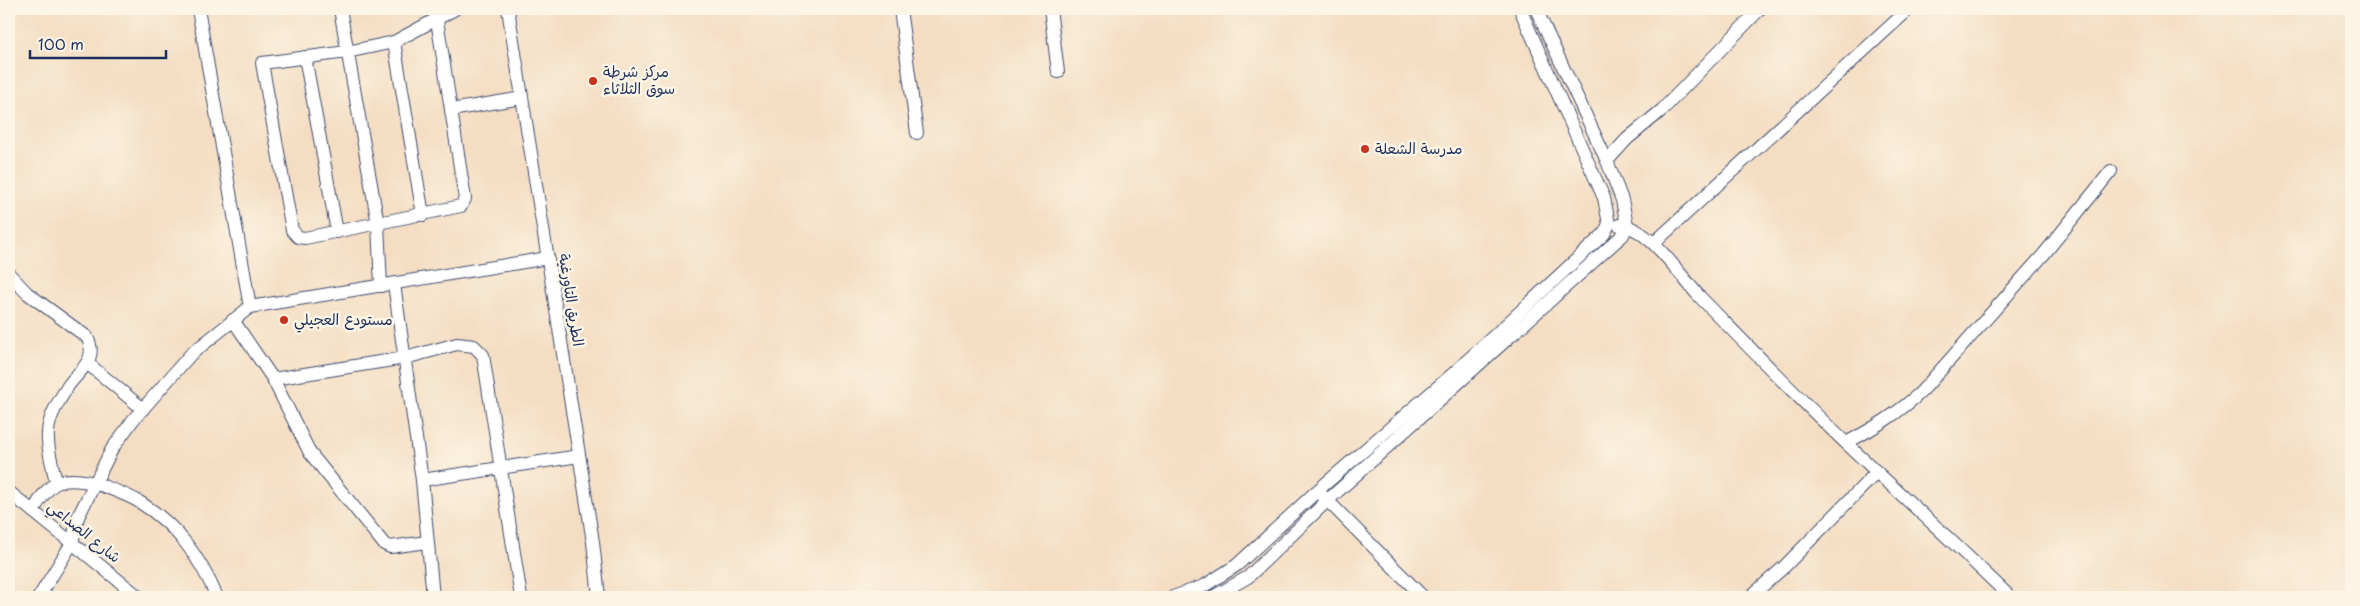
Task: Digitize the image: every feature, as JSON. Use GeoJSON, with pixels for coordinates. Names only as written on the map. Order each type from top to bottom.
{"type":"FeatureCollection","features":[{"type":"Feature","properties":{"kind":"street"},"geometry":{"type":"LineString","coordinates":[[198,9],[250,307]]}},
{"type":"Feature","properties":{"kind":"street"},"geometry":{"type":"LineString","coordinates":[[340,9],[378,224],[381,286]]}},
{"type":"Feature","properties":{"kind":"street"},"geometry":{"type":"LineString","coordinates":[[437,20],[465,199],[461,206],[305,238],[298,237],[292,230],[262,63],[347,52],[394,42],[455,9]]}},
{"type":"Feature","properties":{"kind":"street","name":"الطريق التاورغية"},"geometry":{"type":"LineString","coordinates":[[508,9],[579,456],[599,597]]}},
{"type":"Feature","properties":{"kind":"street"},"geometry":{"type":"LineString","coordinates":[[900,9],[917,133]]}},
{"type":"Feature","properties":{"kind":"street"},"geometry":{"type":"LineString","coordinates":[[1050,9],[1058,72]]}},
{"type":"Feature","properties":{"kind":"street"},"geometry":{"type":"LineString","coordinates":[[1173,597],[1204,586],[1237,565],[1317,491],[1476,352],[1604,234],[1609,224],[1604,198],[1520,9]]}},
{"type":"Feature","properties":{"kind":"street"},"geometry":{"type":"LineString","coordinates":[[1213,597],[1248,577],[1328,500],[1618,241],[1628,225],[1622,200],[1607,162],[1536,9]]}},
{"type":"Feature","properties":{"kind":"street"},"geometry":{"type":"LineString","coordinates":[[1607,162],[1627,139],[1662,110],[1760,9]]}},
{"type":"Feature","properties":{"kind":"street"},"geometry":{"type":"LineString","coordinates":[[1654,243],[1909,9]]}},
{"type":"Feature","properties":{"kind":"street"},"geometry":{"type":"LineString","coordinates":[[394,42],[423,215]]}},
{"type":"Feature","properties":{"kind":"street"},"geometry":{"type":"LineString","coordinates":[[305,57],[336,232]]}},
{"type":"Feature","properties":{"kind":"street"},"geometry":{"type":"LineString","coordinates":[[451,110],[522,98]]}},
{"type":"Feature","properties":{"kind":"street"},"geometry":{"type":"LineString","coordinates":[[1846,443],[1874,428],[1904,408],[1922,390],[2044,254],[2111,171]]}},
{"type":"Feature","properties":{"kind":"street"},"geometry":{"type":"LineString","coordinates":[[1609,224],[1628,225],[1654,243],[1695,291],[1846,443],[2010,597]]}},
{"type":"Feature","properties":{"kind":"street"},"geometry":{"type":"LineString","coordinates":[[39,597],[72,543],[78,517],[112,449],[142,409],[191,354],[250,307],[548,258]]}},
{"type":"Feature","properties":{"kind":"street"},"geometry":{"type":"LineString","coordinates":[[9,274],[27,293],[87,337],[92,346],[87,363],[69,385],[50,421],[48,440],[56,482]]}},
{"type":"Feature","properties":{"kind":"street"},"geometry":{"type":"LineString","coordinates":[[394,284],[422,480],[433,597]]}},
{"type":"Feature","properties":{"kind":"street"},"geometry":{"type":"LineString","coordinates":[[233,320],[273,379],[310,454],[384,544],[390,547],[427,542]]}},
{"type":"Feature","properties":{"kind":"street"},"geometry":{"type":"LineString","coordinates":[[273,379],[405,358],[457,344],[474,346],[483,355],[499,468],[521,597]]}},
{"type":"Feature","properties":{"kind":"street"},"geometry":{"type":"LineString","coordinates":[[1476,352],[1485,361]]}},
{"type":"Feature","properties":{"kind":"street"},"geometry":{"type":"LineString","coordinates":[[87,363],[142,409]]}},
{"type":"Feature","properties":{"kind":"street"},"geometry":{"type":"LineString","coordinates":[[422,480],[579,456]]}},
{"type":"Feature","properties":{"kind":"street"},"geometry":{"type":"LineString","coordinates":[[1750,597],[1784,567],[1877,472]]}},
{"type":"Feature","properties":{"kind":"street"},"geometry":{"type":"LineString","coordinates":[[32,511],[46,489],[56,482],[83,481],[95,483],[140,502],[166,521],[186,541],[205,570],[217,597]]}},
{"type":"Feature","properties":{"kind":"street"},"geometry":{"type":"LineString","coordinates":[[1317,491],[1423,597]]}},
{"type":"Feature","properties":{"kind":"street","name":"شارع الصداعي"},"geometry":{"type":"LineString","coordinates":[[10,496],[32,511],[139,597]]}},
{"type":"Feature","properties":{"kind":"place","name":"مركز شرطة سوق الثلاثاء"},"geometry":{"type":"Point","coordinates":[593,81]}},
{"type":"Feature","properties":{"kind":"place","name":"مدرسة الشعلة"},"geometry":{"type":"Point","coordinates":[1365,149]}},
{"type":"Feature","properties":{"kind":"place","name":"مستودع العجيلي"},"geometry":{"type":"Point","coordinates":[284,320]}}]}
